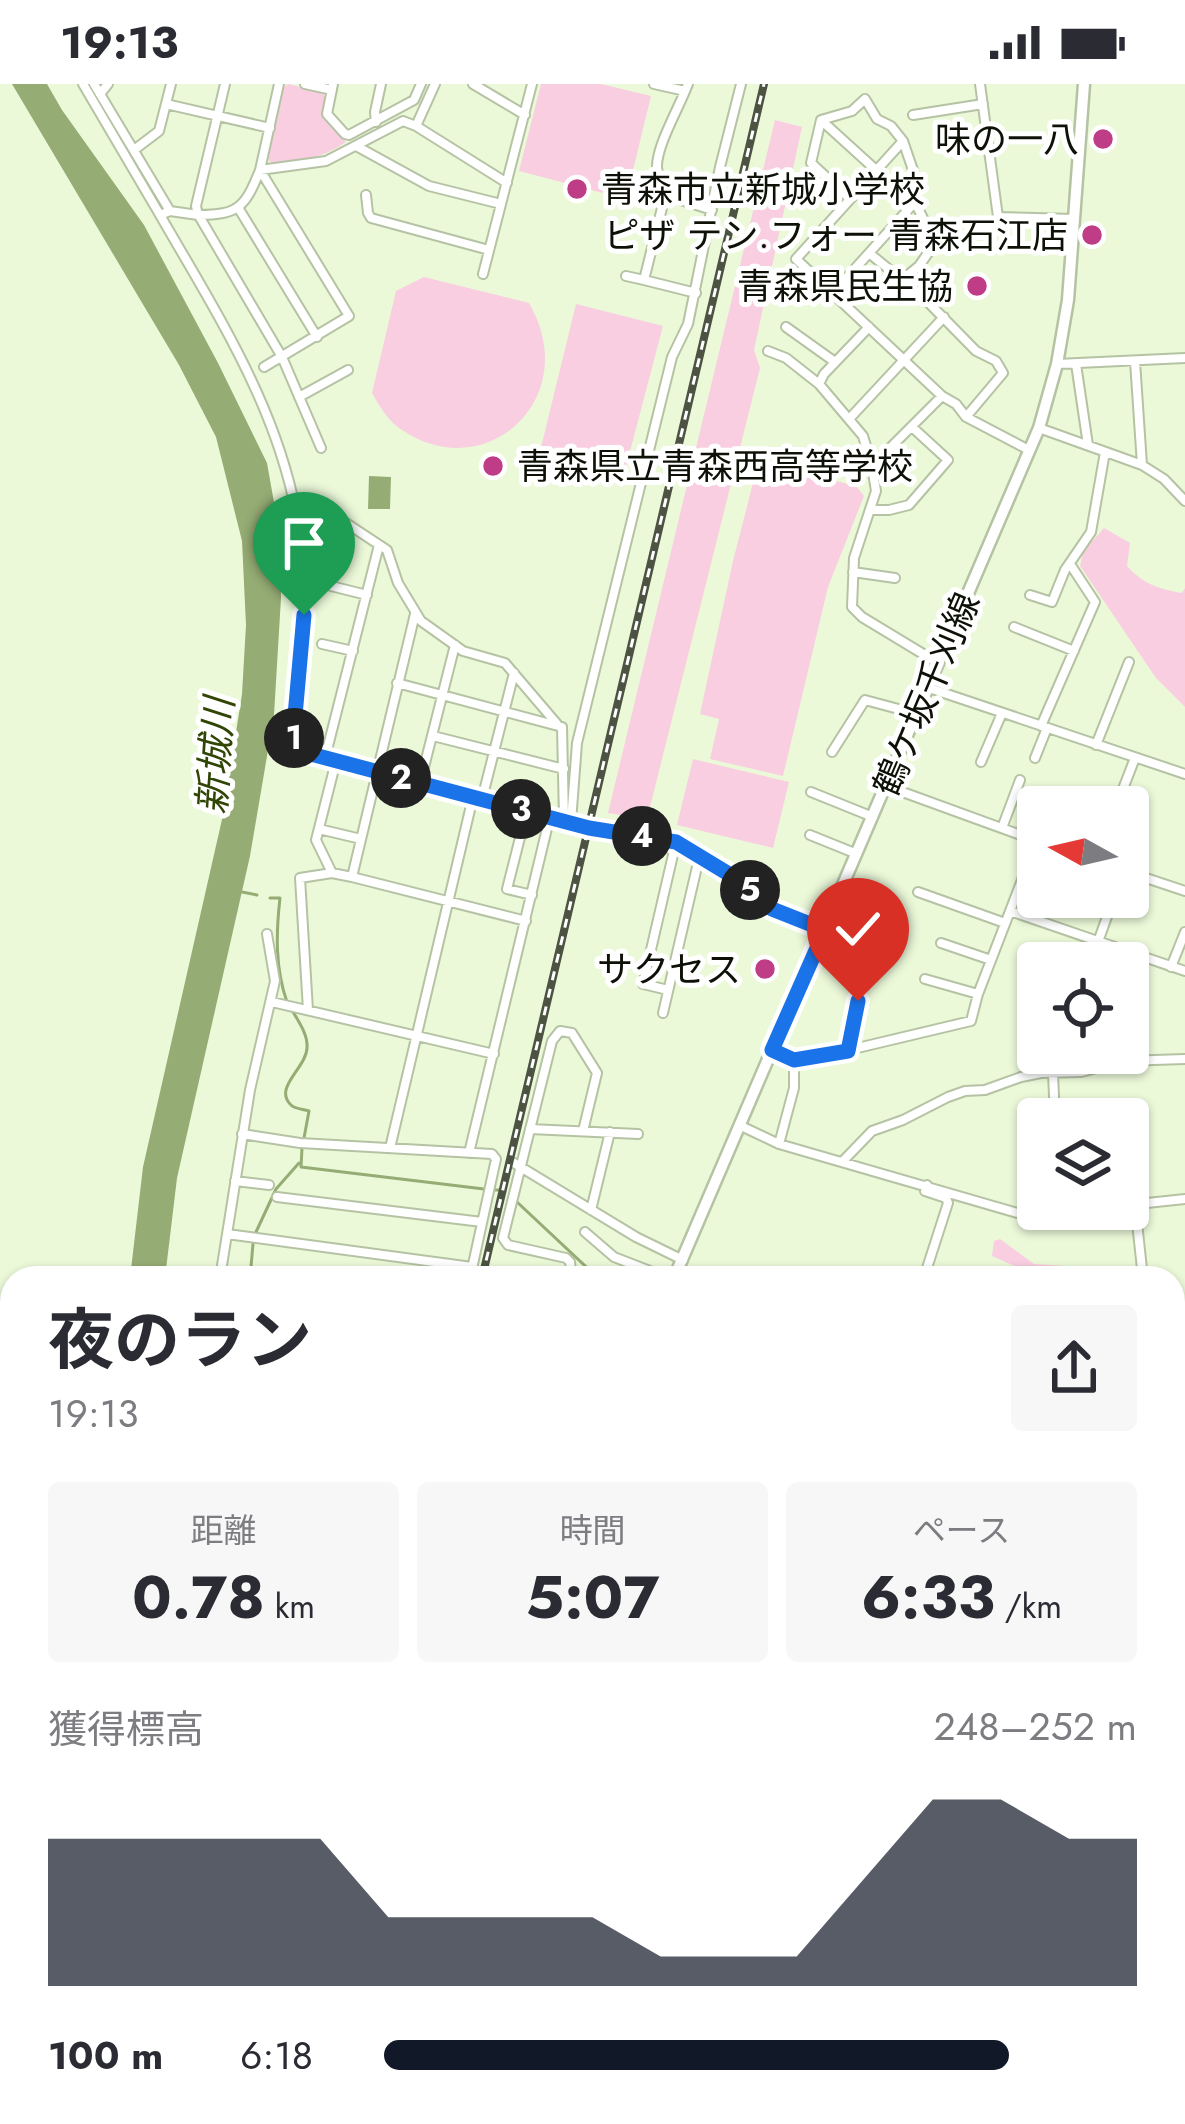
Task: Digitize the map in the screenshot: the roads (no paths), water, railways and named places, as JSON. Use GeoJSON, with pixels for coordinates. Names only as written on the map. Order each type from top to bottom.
{"type":"FeatureCollection","features":[{"type":"Feature","properties":{"kind":"main road","name":"鶴ケ坂千刈線"},"geometry":{"type":"LineString","coordinates":[[678,1266],[1040,428],[1068,300],[1084,84]]}},
{"type":"Feature","properties":{"kind":"street"},"geometry":{"type":"LineString","coordinates":[[83,84],[165,213]]}},
{"type":"Feature","properties":{"kind":"street"},"geometry":{"type":"LineString","coordinates":[[108,84],[97,89],[134,149],[253,379],[291,490],[304,615],[292,749],[602,831],[676,842],[737,879],[772,909],[825,930]]}},
{"type":"Feature","properties":{"kind":"street"},"geometry":{"type":"LineString","coordinates":[[134,149],[159,131],[171,84]]}},
{"type":"Feature","properties":{"kind":"street"},"geometry":{"type":"LineString","coordinates":[[225,84],[196,206],[198,215],[282,357],[321,448]]}},
{"type":"Feature","properties":{"kind":"street"},"geometry":{"type":"LineString","coordinates":[[165,213],[220,215],[239,209],[260,170],[279,84]]}},
{"type":"Feature","properties":{"kind":"street"},"geometry":{"type":"LineString","coordinates":[[305,84],[333,87],[327,114],[345,134],[414,100],[421,84]]}},
{"type":"Feature","properties":{"kind":"street"},"geometry":{"type":"LineString","coordinates":[[376,122],[381,84]]}},
{"type":"Feature","properties":{"kind":"street"},"geometry":{"type":"LineString","coordinates":[[416,126],[435,84]]}},
{"type":"Feature","properties":{"kind":"street"},"geometry":{"type":"LineString","coordinates":[[473,84],[525,115]]}},
{"type":"Feature","properties":{"kind":"street"},"geometry":{"type":"LineString","coordinates":[[483,274],[532,84]]}},
{"type":"Feature","properties":{"kind":"street"},"geometry":{"type":"LineString","coordinates":[[654,84],[687,88],[671,119],[657,165],[662,181],[678,199],[712,210]]}},
{"type":"Feature","properties":{"kind":"street"},"geometry":{"type":"LineString","coordinates":[[567,821],[577,743],[672,357],[696,293],[741,84]]}},
{"type":"Feature","properties":{"kind":"street"},"geometry":{"type":"LineString","coordinates":[[980,84],[998,217],[1076,220]]}},
{"type":"Feature","properties":{"kind":"street"},"geometry":{"type":"LineString","coordinates":[[821,120],[852,110],[866,99],[877,119],[891,126],[902,141],[914,173],[915,202],[935,243],[919,266],[902,279]]}},
{"type":"Feature","properties":{"kind":"street"},"geometry":{"type":"LineString","coordinates":[[166,104],[270,128]]}},
{"type":"Feature","properties":{"kind":"street"},"geometry":{"type":"LineString","coordinates":[[913,116],[983,104]]}},
{"type":"Feature","properties":{"kind":"street"},"geometry":{"type":"LineString","coordinates":[[821,120],[876,170]]}},
{"type":"Feature","properties":{"kind":"street"},"geometry":{"type":"LineString","coordinates":[[821,120],[811,163],[849,198]]}},
{"type":"Feature","properties":{"kind":"street"},"geometry":{"type":"LineString","coordinates":[[260,170],[317,164],[403,121],[507,182]]}},
{"type":"Feature","properties":{"kind":"street"},"geometry":{"type":"LineString","coordinates":[[902,141],[796,259],[966,417],[1030,451]]}},
{"type":"Feature","properties":{"kind":"street"},"geometry":{"type":"LineString","coordinates":[[357,146],[429,186],[501,205]]}},
{"type":"Feature","properties":{"kind":"street"},"geometry":{"type":"LineString","coordinates":[[260,170],[349,316],[264,367]]}},
{"type":"Feature","properties":{"kind":"street"},"geometry":{"type":"LineString","coordinates":[[644,280],[663,204],[672,194]]}},
{"type":"Feature","properties":{"kind":"street"},"geometry":{"type":"LineString","coordinates":[[366,195],[371,218],[489,250]]}},
{"type":"Feature","properties":{"kind":"street"},"geometry":{"type":"LineString","coordinates":[[832,292],[915,202]]}},
{"type":"Feature","properties":{"kind":"street"},"geometry":{"type":"LineString","coordinates":[[239,209],[317,337]]}},
{"type":"Feature","properties":{"kind":"street"},"geometry":{"type":"LineString","coordinates":[[869,253],[976,351],[996,361],[1003,373],[966,417]]}},
{"type":"Feature","properties":{"kind":"street"},"geometry":{"type":"LineString","coordinates":[[626,276],[696,293]]}},
{"type":"Feature","properties":{"kind":"street"},"geometry":{"type":"LineString","coordinates":[[850,418],[944,317]]}},
{"type":"Feature","properties":{"kind":"street"},"geometry":{"type":"LineString","coordinates":[[786,327],[836,362]]}},
{"type":"Feature","properties":{"kind":"street"},"geometry":{"type":"LineString","coordinates":[[819,384],[869,327]]}},
{"type":"Feature","properties":{"kind":"street"},"geometry":{"type":"LineString","coordinates":[[768,351],[786,358],[819,384],[863,436],[876,491],[854,558],[854,611],[940,663]]}},
{"type":"Feature","properties":{"kind":"street"},"geometry":{"type":"LineString","coordinates":[[1057,364],[1185,358]]}},
{"type":"Feature","properties":{"kind":"street"},"geometry":{"type":"LineString","coordinates":[[1136,361],[1142,465]]}},
{"type":"Feature","properties":{"kind":"street"},"geometry":{"type":"LineString","coordinates":[[1076,364],[1088,445]]}},
{"type":"Feature","properties":{"kind":"street"},"geometry":{"type":"LineString","coordinates":[[299,397],[348,370]]}},
{"type":"Feature","properties":{"kind":"street"},"geometry":{"type":"LineString","coordinates":[[872,466],[942,396]]}},
{"type":"Feature","properties":{"kind":"street"},"geometry":{"type":"LineString","coordinates":[[869,510],[910,505],[948,460],[913,427]]}},
{"type":"Feature","properties":{"kind":"street"},"geometry":{"type":"LineString","coordinates":[[1040,428],[1142,465],[1165,479],[1185,501]]}},
{"type":"Feature","properties":{"kind":"street"},"geometry":{"type":"LineString","coordinates":[[1030,595],[1052,602],[1065,570],[1091,532],[1105,452]]}},
{"type":"Feature","properties":{"kind":"street"},"geometry":{"type":"LineString","coordinates":[[340,519],[387,550],[415,614],[463,651],[505,663],[556,724]]}},
{"type":"Feature","properties":{"kind":"street"},"geometry":{"type":"LineString","coordinates":[[332,873],[316,840],[352,651],[379,545]]}},
{"type":"Feature","properties":{"kind":"street"},"geometry":{"type":"LineString","coordinates":[[1035,758],[1095,602],[1070,564]]}},
{"type":"Feature","properties":{"kind":"street"},"geometry":{"type":"LineString","coordinates":[[853,572],[895,578]]}},
{"type":"Feature","properties":{"kind":"street"},"geometry":{"type":"LineString","coordinates":[[331,586],[367,595]]}},
{"type":"Feature","properties":{"kind":"street"},"geometry":{"type":"LineString","coordinates":[[352,877],[415,614]]}},
{"type":"Feature","properties":{"kind":"street"},"geometry":{"type":"LineString","coordinates":[[1015,627],[1074,651]]}},
{"type":"Feature","properties":{"kind":"street"},"geometry":{"type":"LineString","coordinates":[[322,644],[352,651]]}},
{"type":"Feature","properties":{"kind":"street"},"geometry":{"type":"LineString","coordinates":[[420,783],[455,645]]}},
{"type":"Feature","properties":{"kind":"street"},"geometry":{"type":"LineString","coordinates":[[1096,745],[1129,662]]}},
{"type":"Feature","properties":{"kind":"street"},"geometry":{"type":"LineString","coordinates":[[390,1148],[450,901],[514,673]]}},
{"type":"Feature","properties":{"kind":"street"},"geometry":{"type":"LineString","coordinates":[[397,682],[562,727],[567,821]]}},
{"type":"Feature","properties":{"kind":"street"},"geometry":{"type":"LineString","coordinates":[[929,688],[1183,773],[1185,762]]}},
{"type":"Feature","properties":{"kind":"street"},"geometry":{"type":"LineString","coordinates":[[832,752],[865,700],[917,714]]}},
{"type":"Feature","properties":{"kind":"street"},"geometry":{"type":"LineString","coordinates":[[981,762],[1002,713]]}},
{"type":"Feature","properties":{"kind":"street"},"geometry":{"type":"LineString","coordinates":[[433,736],[564,770]]}},
{"type":"Feature","properties":{"kind":"street"},"geometry":{"type":"LineString","coordinates":[[1124,786],[1135,758]]}},
{"type":"Feature","properties":{"kind":"street"},"geometry":{"type":"LineString","coordinates":[[1002,828],[1020,780]]}},
{"type":"Feature","properties":{"kind":"street"},"geometry":{"type":"LineString","coordinates":[[886,786],[1017,833]]}},
{"type":"Feature","properties":{"kind":"street"},"geometry":{"type":"LineString","coordinates":[[811,792],[873,817]]}},
{"type":"Feature","properties":{"kind":"street"},"geometry":{"type":"LineString","coordinates":[[527,810],[508,889],[532,895]]}},
{"type":"Feature","properties":{"kind":"street"},"geometry":{"type":"LineString","coordinates":[[469,1153],[550,816]]}},
{"type":"Feature","properties":{"kind":"street"},"geometry":{"type":"LineString","coordinates":[[319,829],[361,839]]}},
{"type":"Feature","properties":{"kind":"street"},"geometry":{"type":"LineString","coordinates":[[810,836],[857,854]]}},
{"type":"Feature","properties":{"kind":"street"},"geometry":{"type":"LineString","coordinates":[[668,990],[643,984],[676,842]]}},
{"type":"Feature","properties":{"kind":"street"},"geometry":{"type":"LineString","coordinates":[[663,1013],[700,854]]}},
{"type":"Feature","properties":{"kind":"street"},"geometry":{"type":"LineString","coordinates":[[308,1010],[300,878],[332,873],[526,921]]}},
{"type":"Feature","properties":{"kind":"street"},"geometry":{"type":"LineString","coordinates":[[1149,879],[1185,891]]}},
{"type":"Feature","properties":{"kind":"street"},"geometry":{"type":"LineString","coordinates":[[917,892],[1005,923]]}},
{"type":"Feature","properties":{"kind":"street"},"geometry":{"type":"LineString","coordinates":[[772,1050],[794,1060],[971,1022],[1017,893]]}},
{"type":"Feature","properties":{"kind":"street"},"geometry":{"type":"LineString","coordinates":[[1010,910],[1095,942]]}},
{"type":"Feature","properties":{"kind":"street"},"geometry":{"type":"LineString","coordinates":[[1171,967],[1185,932]]}},
{"type":"Feature","properties":{"kind":"street"},"geometry":{"type":"LineString","coordinates":[[222,1266],[242,1134],[275,982],[267,934]]}},
{"type":"Feature","properties":{"kind":"street"},"geometry":{"type":"LineString","coordinates":[[941,943],[991,960]]}},
{"type":"Feature","properties":{"kind":"street"},"geometry":{"type":"LineString","coordinates":[[1149,960],[1185,971]]}},
{"type":"Feature","properties":{"kind":"street"},"geometry":{"type":"LineString","coordinates":[[925,979],[978,994]]}},
{"type":"Feature","properties":{"kind":"street"},"geometry":{"type":"LineString","coordinates":[[272,1001],[494,1054]]}},
{"type":"Feature","properties":{"kind":"street"},"geometry":{"type":"LineString","coordinates":[[848,1051],[858,1001]]}},
{"type":"Feature","properties":{"kind":"street"},"geometry":{"type":"LineString","coordinates":[[570,1266],[566,1258],[508,1245],[503,1238],[514,1163],[530,1129],[552,1041],[560,1031],[572,1033],[597,1073],[583,1131]]}},
{"type":"Feature","properties":{"kind":"street"},"geometry":{"type":"LineString","coordinates":[[1149,1059],[1185,1058]]}},
{"type":"Feature","properties":{"kind":"street"},"geometry":{"type":"LineString","coordinates":[[778,1144],[794,1088],[794,1060]]}},
{"type":"Feature","properties":{"kind":"street"},"geometry":{"type":"LineString","coordinates":[[843,1161],[872,1132],[948,1096],[1045,1074]]}},
{"type":"Feature","properties":{"kind":"street"},"geometry":{"type":"LineString","coordinates":[[741,1126],[778,1144],[1017,1213]]}},
{"type":"Feature","properties":{"kind":"street"},"geometry":{"type":"LineString","coordinates":[[530,1129],[638,1134]]}},
{"type":"Feature","properties":{"kind":"street"},"geometry":{"type":"LineString","coordinates":[[591,1210],[610,1132]]}},
{"type":"Feature","properties":{"kind":"street"},"geometry":{"type":"LineString","coordinates":[[242,1134],[300,1143],[492,1154],[682,1260]]}},
{"type":"Feature","properties":{"kind":"street"},"geometry":{"type":"LineString","coordinates":[[472,1266],[496,1159]]}},
{"type":"Feature","properties":{"kind":"street"},"geometry":{"type":"LineString","coordinates":[[235,1181],[268,1185]]}},
{"type":"Feature","properties":{"kind":"street"},"geometry":{"type":"LineString","coordinates":[[927,1185],[925,1191],[948,1203],[928,1266]]}},
{"type":"Feature","properties":{"kind":"street"},"geometry":{"type":"LineString","coordinates":[[277,1197],[482,1222]]}},
{"type":"Feature","properties":{"kind":"street"},"geometry":{"type":"LineString","coordinates":[[1149,1202],[1185,1199]]}},
{"type":"Feature","properties":{"kind":"street"},"geometry":{"type":"LineString","coordinates":[[1135,1230],[1141,1266]]}},
{"type":"Feature","properties":{"kind":"street"},"geometry":{"type":"LineString","coordinates":[[585,1232],[614,1257],[638,1266]]}},
{"type":"Feature","properties":{"kind":"street"},"geometry":{"type":"LineString","coordinates":[[227,1234],[465,1266]]}},
{"type":"Feature","properties":{"kind":"waterway"},"geometry":{"type":"LineString","coordinates":[[242,892],[257,895]]}},
{"type":"Feature","properties":{"kind":"waterway"},"geometry":{"type":"LineString","coordinates":[[270,898],[280,898],[277,950],[287,1002]]}},
{"type":"Feature","properties":{"kind":"waterway"},"geometry":{"type":"LineString","coordinates":[[292,1010],[307,1045],[286,1098],[309,1111],[304,1138]]}},
{"type":"Feature","properties":{"kind":"waterway"},"geometry":{"type":"LineString","coordinates":[[302,1148],[301,1167],[484,1189]]}},
{"type":"Feature","properties":{"kind":"waterway"},"geometry":{"type":"LineString","coordinates":[[256,1232],[276,1189],[299,1163]]}},
{"type":"Feature","properties":{"kind":"waterway"},"geometry":{"type":"LineString","coordinates":[[494,1190],[501,1190]]}},
{"type":"Feature","properties":{"kind":"waterway"},"geometry":{"type":"LineString","coordinates":[[517,1202],[585,1266]]}},
{"type":"Feature","properties":{"kind":"waterway"},"geometry":{"type":"LineString","coordinates":[[251,1266],[253,1244]]}},
{"type":"Feature","properties":{"kind":"railway"},"geometry":{"type":"LineString","coordinates":[[485,1266],[764,84]]}},
{"type":"Feature","properties":{"kind":"place","name":"味の一八"},"geometry":{"type":"Point","coordinates":[1103,139]}},
{"type":"Feature","properties":{"kind":"place","name":"青森市立新城小学校"},"geometry":{"type":"Point","coordinates":[577,189]}},
{"type":"Feature","properties":{"kind":"place","name":"ピザ テン.フォー 青森石江店"},"geometry":{"type":"Point","coordinates":[1092,235]}},
{"type":"Feature","properties":{"kind":"place","name":"青森県民生協"},"geometry":{"type":"Point","coordinates":[977,286]}},
{"type":"Feature","properties":{"kind":"place","name":"青森県立青森西高等学校"},"geometry":{"type":"Point","coordinates":[493,466]}},
{"type":"Feature","properties":{"kind":"place","name":"サクセス"},"geometry":{"type":"Point","coordinates":[765,969]}},
{"type":"Feature","properties":{"kind":"water label","name":"新城川"},"geometry":{"type":"Point","coordinates":[215,756]}}]}
